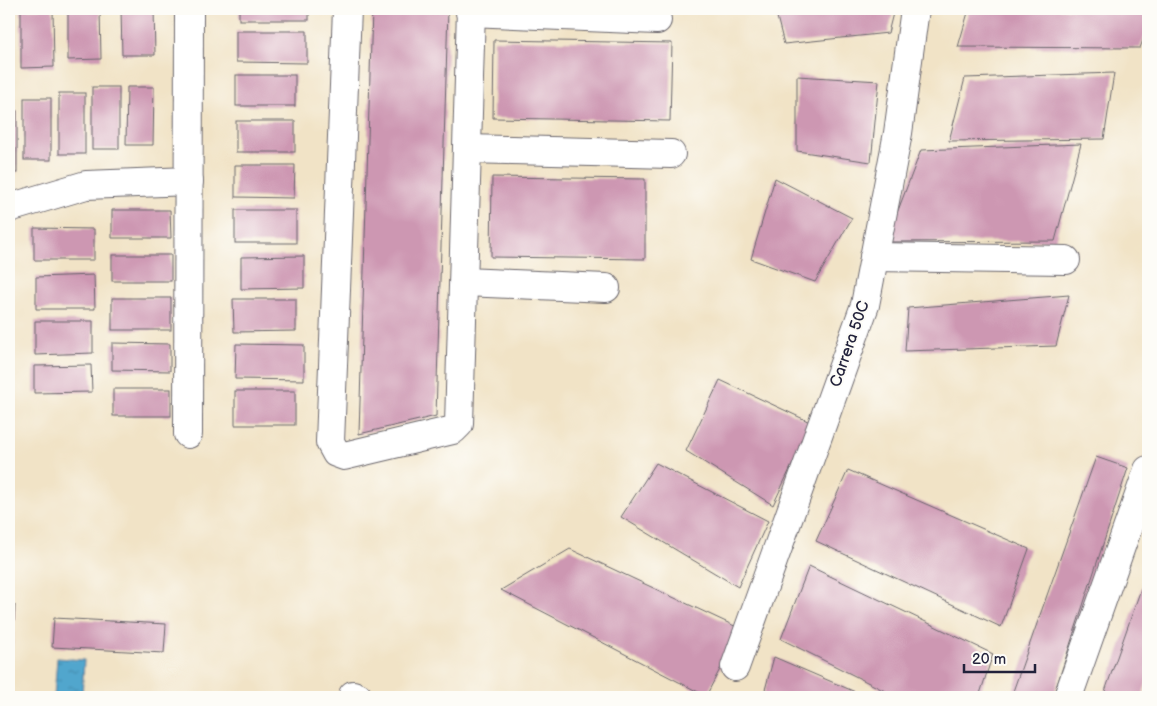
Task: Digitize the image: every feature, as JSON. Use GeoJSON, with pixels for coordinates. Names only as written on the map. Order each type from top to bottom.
{"type":"FeatureCollection","features":[{"type":"Feature","properties":{"kind":"street"},"geometry":{"type":"LineString","coordinates":[[188,434],[189,9]]}},
{"type":"Feature","properties":{"kind":"street"},"geometry":{"type":"LineString","coordinates":[[347,9],[330,442],[336,453],[344,456],[453,430],[459,424],[470,10],[657,20]]}},
{"type":"Feature","properties":{"kind":"street","name":"Carrera 50C"},"geometry":{"type":"LineString","coordinates":[[735,667],[865,305],[898,133],[915,9]]}},
{"type":"Feature","properties":{"kind":"street"},"geometry":{"type":"LineString","coordinates":[[467,149],[671,154]]}},
{"type":"Feature","properties":{"kind":"street"},"geometry":{"type":"LineString","coordinates":[[9,208],[86,184],[189,181]]}},
{"type":"Feature","properties":{"kind":"street"},"geometry":{"type":"LineString","coordinates":[[874,257],[1066,260]]}},
{"type":"Feature","properties":{"kind":"street"},"geometry":{"type":"LineString","coordinates":[[464,282],[606,288]]}},
{"type":"Feature","properties":{"kind":"street"},"geometry":{"type":"LineString","coordinates":[[1068,697],[1148,470]]}},
{"type":"Feature","properties":{"kind":"water"},"geometry":{"type":"Polygon","coordinates":[[[57,658],[84,660],[82,697],[54,697],[57,658]]]}},
{"type":"Feature","properties":{"kind":"building"},"geometry":{"type":"Polygon","coordinates":[[[21,9],[53,9],[54,67],[21,68],[21,9]]]}},
{"type":"Feature","properties":{"kind":"building"},"geometry":{"type":"Polygon","coordinates":[[[68,9],[100,9],[101,59],[68,60],[68,9]]]}},
{"type":"Feature","properties":{"kind":"building"},"geometry":{"type":"Polygon","coordinates":[[[121,9],[154,9],[155,55],[122,55],[121,9]]]}},
{"type":"Feature","properties":{"kind":"building"},"geometry":{"type":"Polygon","coordinates":[[[239,9],[309,9],[309,20],[239,20],[239,9]]]}},
{"type":"Feature","properties":{"kind":"building"},"geometry":{"type":"Polygon","coordinates":[[[372,9],[448,9],[436,416],[359,434],[372,9]]]}},
{"type":"Feature","properties":{"kind":"building"},"geometry":{"type":"Polygon","coordinates":[[[775,9],[894,9],[888,33],[784,44],[775,9]]]}},
{"type":"Feature","properties":{"kind":"building"},"geometry":{"type":"Polygon","coordinates":[[[969,9],[1148,9],[1148,27],[1140,48],[958,47],[969,9]]]}},
{"type":"Feature","properties":{"kind":"building"},"geometry":{"type":"Polygon","coordinates":[[[236,31],[307,31],[307,63],[236,62],[236,31]]]}},
{"type":"Feature","properties":{"kind":"building"},"geometry":{"type":"Polygon","coordinates":[[[494,40],[672,43],[670,121],[493,118],[494,40]]]}},
{"type":"Feature","properties":{"kind":"building"},"geometry":{"type":"Polygon","coordinates":[[[1114,73],[1104,139],[949,141],[965,78],[1114,73]]]}},
{"type":"Feature","properties":{"kind":"building"},"geometry":{"type":"Polygon","coordinates":[[[236,75],[295,75],[295,106],[236,106],[236,75]]]}},
{"type":"Feature","properties":{"kind":"building"},"geometry":{"type":"Polygon","coordinates":[[[797,76],[879,81],[871,162],[797,151],[797,76]]]}},
{"type":"Feature","properties":{"kind":"building"},"geometry":{"type":"Polygon","coordinates":[[[92,87],[119,87],[119,149],[92,149],[92,87]]]}},
{"type":"Feature","properties":{"kind":"building"},"geometry":{"type":"Polygon","coordinates":[[[127,87],[154,87],[153,145],[126,145],[127,87]]]}},
{"type":"Feature","properties":{"kind":"building"},"geometry":{"type":"Polygon","coordinates":[[[59,93],[85,93],[85,154],[59,154],[59,93]]]}},
{"type":"Feature","properties":{"kind":"building"},"geometry":{"type":"Polygon","coordinates":[[[24,98],[51,98],[51,160],[24,160],[24,98]]]}},
{"type":"Feature","properties":{"kind":"building"},"geometry":{"type":"Polygon","coordinates":[[[9,111],[17,111],[17,173],[9,173],[9,111]]]}},
{"type":"Feature","properties":{"kind":"building"},"geometry":{"type":"Polygon","coordinates":[[[236,121],[295,121],[295,152],[236,152],[236,121]]]}},
{"type":"Feature","properties":{"kind":"building"},"geometry":{"type":"Polygon","coordinates":[[[1081,144],[1055,241],[886,242],[921,150],[1081,144]]]}},
{"type":"Feature","properties":{"kind":"building"},"geometry":{"type":"Polygon","coordinates":[[[235,165],[295,165],[294,198],[235,197],[235,165]]]}},
{"type":"Feature","properties":{"kind":"building"},"geometry":{"type":"Polygon","coordinates":[[[492,177],[645,179],[645,259],[491,257],[492,177]]]}},
{"type":"Feature","properties":{"kind":"building"},"geometry":{"type":"Polygon","coordinates":[[[775,178],[852,218],[815,282],[751,259],[775,178]]]}},
{"type":"Feature","properties":{"kind":"building"},"geometry":{"type":"Polygon","coordinates":[[[112,210],[170,210],[171,238],[112,238],[112,210]]]}},
{"type":"Feature","properties":{"kind":"building"},"geometry":{"type":"Polygon","coordinates":[[[235,210],[296,210],[296,243],[235,243],[235,210]]]}},
{"type":"Feature","properties":{"kind":"building"},"geometry":{"type":"Polygon","coordinates":[[[34,228],[94,229],[94,260],[34,260],[34,228]]]}},
{"type":"Feature","properties":{"kind":"building"},"geometry":{"type":"Polygon","coordinates":[[[112,255],[171,255],[171,281],[112,281],[112,255]]]}},
{"type":"Feature","properties":{"kind":"building"},"geometry":{"type":"Polygon","coordinates":[[[304,256],[304,288],[241,289],[241,257],[304,256]]]}},
{"type":"Feature","properties":{"kind":"building"},"geometry":{"type":"Polygon","coordinates":[[[94,275],[95,309],[36,309],[36,277],[94,275]]]}},
{"type":"Feature","properties":{"kind":"building"},"geometry":{"type":"Polygon","coordinates":[[[1069,295],[1056,346],[905,351],[908,308],[1069,295]]]}},
{"type":"Feature","properties":{"kind":"building"},"geometry":{"type":"Polygon","coordinates":[[[112,298],[171,298],[171,330],[112,330],[112,298]]]}},
{"type":"Feature","properties":{"kind":"building"},"geometry":{"type":"Polygon","coordinates":[[[233,299],[296,299],[296,331],[234,332],[233,299]]]}},
{"type":"Feature","properties":{"kind":"building"},"geometry":{"type":"Polygon","coordinates":[[[35,321],[93,321],[93,353],[35,355],[35,321]]]}},
{"type":"Feature","properties":{"kind":"building"},"geometry":{"type":"Polygon","coordinates":[[[112,343],[170,344],[170,371],[112,370],[112,343]]]}},
{"type":"Feature","properties":{"kind":"building"},"geometry":{"type":"Polygon","coordinates":[[[236,344],[304,345],[304,380],[235,379],[236,344]]]}},
{"type":"Feature","properties":{"kind":"building"},"geometry":{"type":"Polygon","coordinates":[[[91,365],[92,392],[34,393],[34,366],[91,365]]]}},
{"type":"Feature","properties":{"kind":"building"},"geometry":{"type":"Polygon","coordinates":[[[720,380],[812,423],[773,505],[686,451],[720,380]]]}},
{"type":"Feature","properties":{"kind":"building"},"geometry":{"type":"Polygon","coordinates":[[[113,389],[171,389],[171,416],[113,416],[113,389]]]}},
{"type":"Feature","properties":{"kind":"building"},"geometry":{"type":"Polygon","coordinates":[[[235,391],[295,391],[295,425],[235,425],[235,391]]]}},
{"type":"Feature","properties":{"kind":"building"},"geometry":{"type":"Polygon","coordinates":[[[1096,457],[1128,468],[1053,697],[1011,697],[1096,457]]]}},
{"type":"Feature","properties":{"kind":"building"},"geometry":{"type":"Polygon","coordinates":[[[656,463],[768,521],[738,587],[621,517],[656,463]]]}},
{"type":"Feature","properties":{"kind":"building"},"geometry":{"type":"Polygon","coordinates":[[[848,470],[1029,549],[1001,627],[816,541],[848,470]]]}},
{"type":"Feature","properties":{"kind":"building"},"geometry":{"type":"Polygon","coordinates":[[[570,549],[741,629],[706,696],[501,590],[570,549]]]}},
{"type":"Feature","properties":{"kind":"building"},"geometry":{"type":"Polygon","coordinates":[[[809,566],[993,654],[979,697],[897,697],[781,639],[809,566]]]}},
{"type":"Feature","properties":{"kind":"building"},"geometry":{"type":"Polygon","coordinates":[[[1148,569],[1148,678],[1142,697],[1103,697],[1148,569]]]}},
{"type":"Feature","properties":{"kind":"building"},"geometry":{"type":"Polygon","coordinates":[[[9,605],[15,605],[13,644],[9,644],[9,605]]]}},
{"type":"Feature","properties":{"kind":"building"},"geometry":{"type":"Polygon","coordinates":[[[54,618],[166,624],[164,653],[52,647],[54,618]]]}},
{"type":"Feature","properties":{"kind":"building"},"geometry":{"type":"Polygon","coordinates":[[[774,657],[867,697],[763,697],[774,657]]]}}]}
